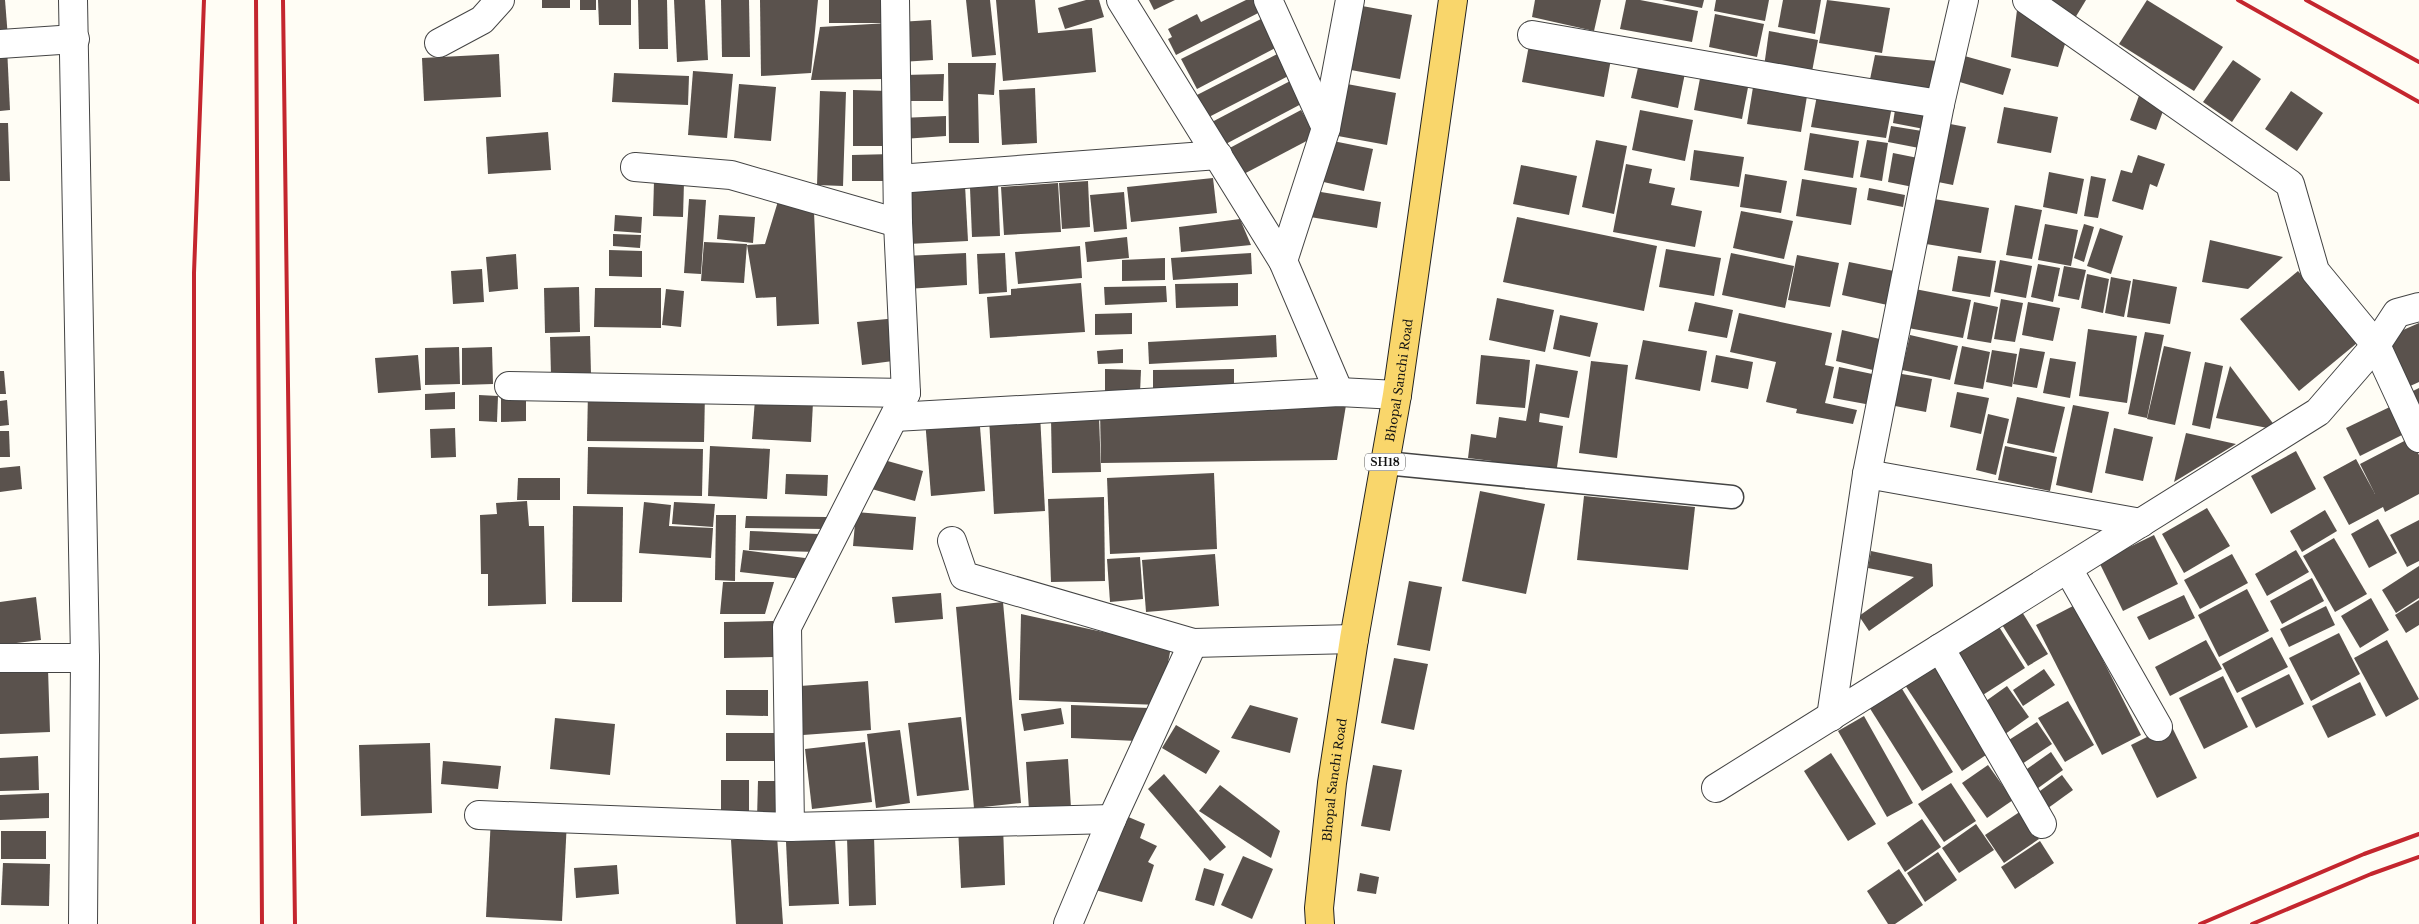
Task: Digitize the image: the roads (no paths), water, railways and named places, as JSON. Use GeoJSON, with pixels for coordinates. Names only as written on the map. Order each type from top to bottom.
{"type":"FeatureCollection","features":[{"type":"Feature","properties":{"kind":"main road","name":"Bhopal Sanchi Road"},"geometry":{"type":"LineString","coordinates":[[1324,919],[1332,783],[1354,639],[1397,395],[1454,0]]}},
{"type":"Feature","properties":{"kind":"street"},"geometry":{"type":"LineString","coordinates":[[73,0],[86,658],[83,924]]}},
{"type":"Feature","properties":{"kind":"street"},"geometry":{"type":"LineString","coordinates":[[439,43],[482,20],[500,0]]}},
{"type":"Feature","properties":{"kind":"street"},"geometry":{"type":"LineString","coordinates":[[790,827],[787,627],[900,405],[895,0]]}},
{"type":"Feature","properties":{"kind":"street"},"geometry":{"type":"LineString","coordinates":[[1120,0],[1283,261],[1340,392]]}},
{"type":"Feature","properties":{"kind":"street"},"geometry":{"type":"LineString","coordinates":[[1268,0],[1326,128]]}},
{"type":"Feature","properties":{"kind":"street"},"geometry":{"type":"LineString","coordinates":[[1283,261],[1326,128],[1350,0]]}},
{"type":"Feature","properties":{"kind":"street"},"geometry":{"type":"LineString","coordinates":[[1831,717],[1868,474],[1940,104],[1964,0]]}},
{"type":"Feature","properties":{"kind":"street"},"geometry":{"type":"LineString","coordinates":[[2027,0],[2290,184],[2315,271],[2376,345],[2419,438]]}},
{"type":"Feature","properties":{"kind":"street"},"geometry":{"type":"LineString","coordinates":[[1532,34],[1808,84],[1940,104]]}},
{"type":"Feature","properties":{"kind":"street"},"geometry":{"type":"LineString","coordinates":[[0,44],[74,39]]}},
{"type":"Feature","properties":{"kind":"street"},"geometry":{"type":"LineString","coordinates":[[898,179],[1218,155]]}},
{"type":"Feature","properties":{"kind":"street"},"geometry":{"type":"LineString","coordinates":[[635,167],[731,175],[898,223]]}},
{"type":"Feature","properties":{"kind":"street"},"geometry":{"type":"LineString","coordinates":[[1716,788],[2318,412],[2376,345],[2398,313],[2419,307]]}},
{"type":"Feature","properties":{"kind":"street"},"geometry":{"type":"LineString","coordinates":[[510,386],[900,405],[1340,392],[1397,395]]}},
{"type":"Feature","properties":{"kind":"street"},"geometry":{"type":"LineString","coordinates":[[1868,474],[2141,523]]}},
{"type":"Feature","properties":{"kind":"street"},"geometry":{"type":"LineString","coordinates":[[952,541],[964,576],[1193,643],[1354,639]]}},
{"type":"Feature","properties":{"kind":"street"},"geometry":{"type":"LineString","coordinates":[[2068,569],[2158,728]]}},
{"type":"Feature","properties":{"kind":"street"},"geometry":{"type":"LineString","coordinates":[[1068,924],[1112,818],[1193,643]]}},
{"type":"Feature","properties":{"kind":"street"},"geometry":{"type":"LineString","coordinates":[[1940,648],[2042,824]]}},
{"type":"Feature","properties":{"kind":"street"},"geometry":{"type":"LineString","coordinates":[[0,658],[86,658]]}},
{"type":"Feature","properties":{"kind":"street"},"geometry":{"type":"LineString","coordinates":[[479,815],[790,827],[1112,818]]}},
{"type":"Feature","properties":{"kind":"lane"},"geometry":{"type":"LineString","coordinates":[[1385,463],[1732,497]]}},
{"type":"Feature","properties":{"kind":"railway"},"geometry":{"type":"LineString","coordinates":[[194,924],[194,273],[204,0]]}},
{"type":"Feature","properties":{"kind":"railway"},"geometry":{"type":"LineString","coordinates":[[256,0],[262,924]]}},
{"type":"Feature","properties":{"kind":"railway"},"geometry":{"type":"LineString","coordinates":[[283,0],[295,924]]}},
{"type":"Feature","properties":{"kind":"railway"},"geometry":{"type":"LineString","coordinates":[[2238,0],[2419,102]]}},
{"type":"Feature","properties":{"kind":"railway"},"geometry":{"type":"LineString","coordinates":[[2306,0],[2419,62]]}},
{"type":"Feature","properties":{"kind":"railway"},"geometry":{"type":"LineString","coordinates":[[2200,924],[2364,854],[2419,834]]}},
{"type":"Feature","properties":{"kind":"railway"},"geometry":{"type":"LineString","coordinates":[[2252,924],[2371,874],[2419,857]]}}]}
